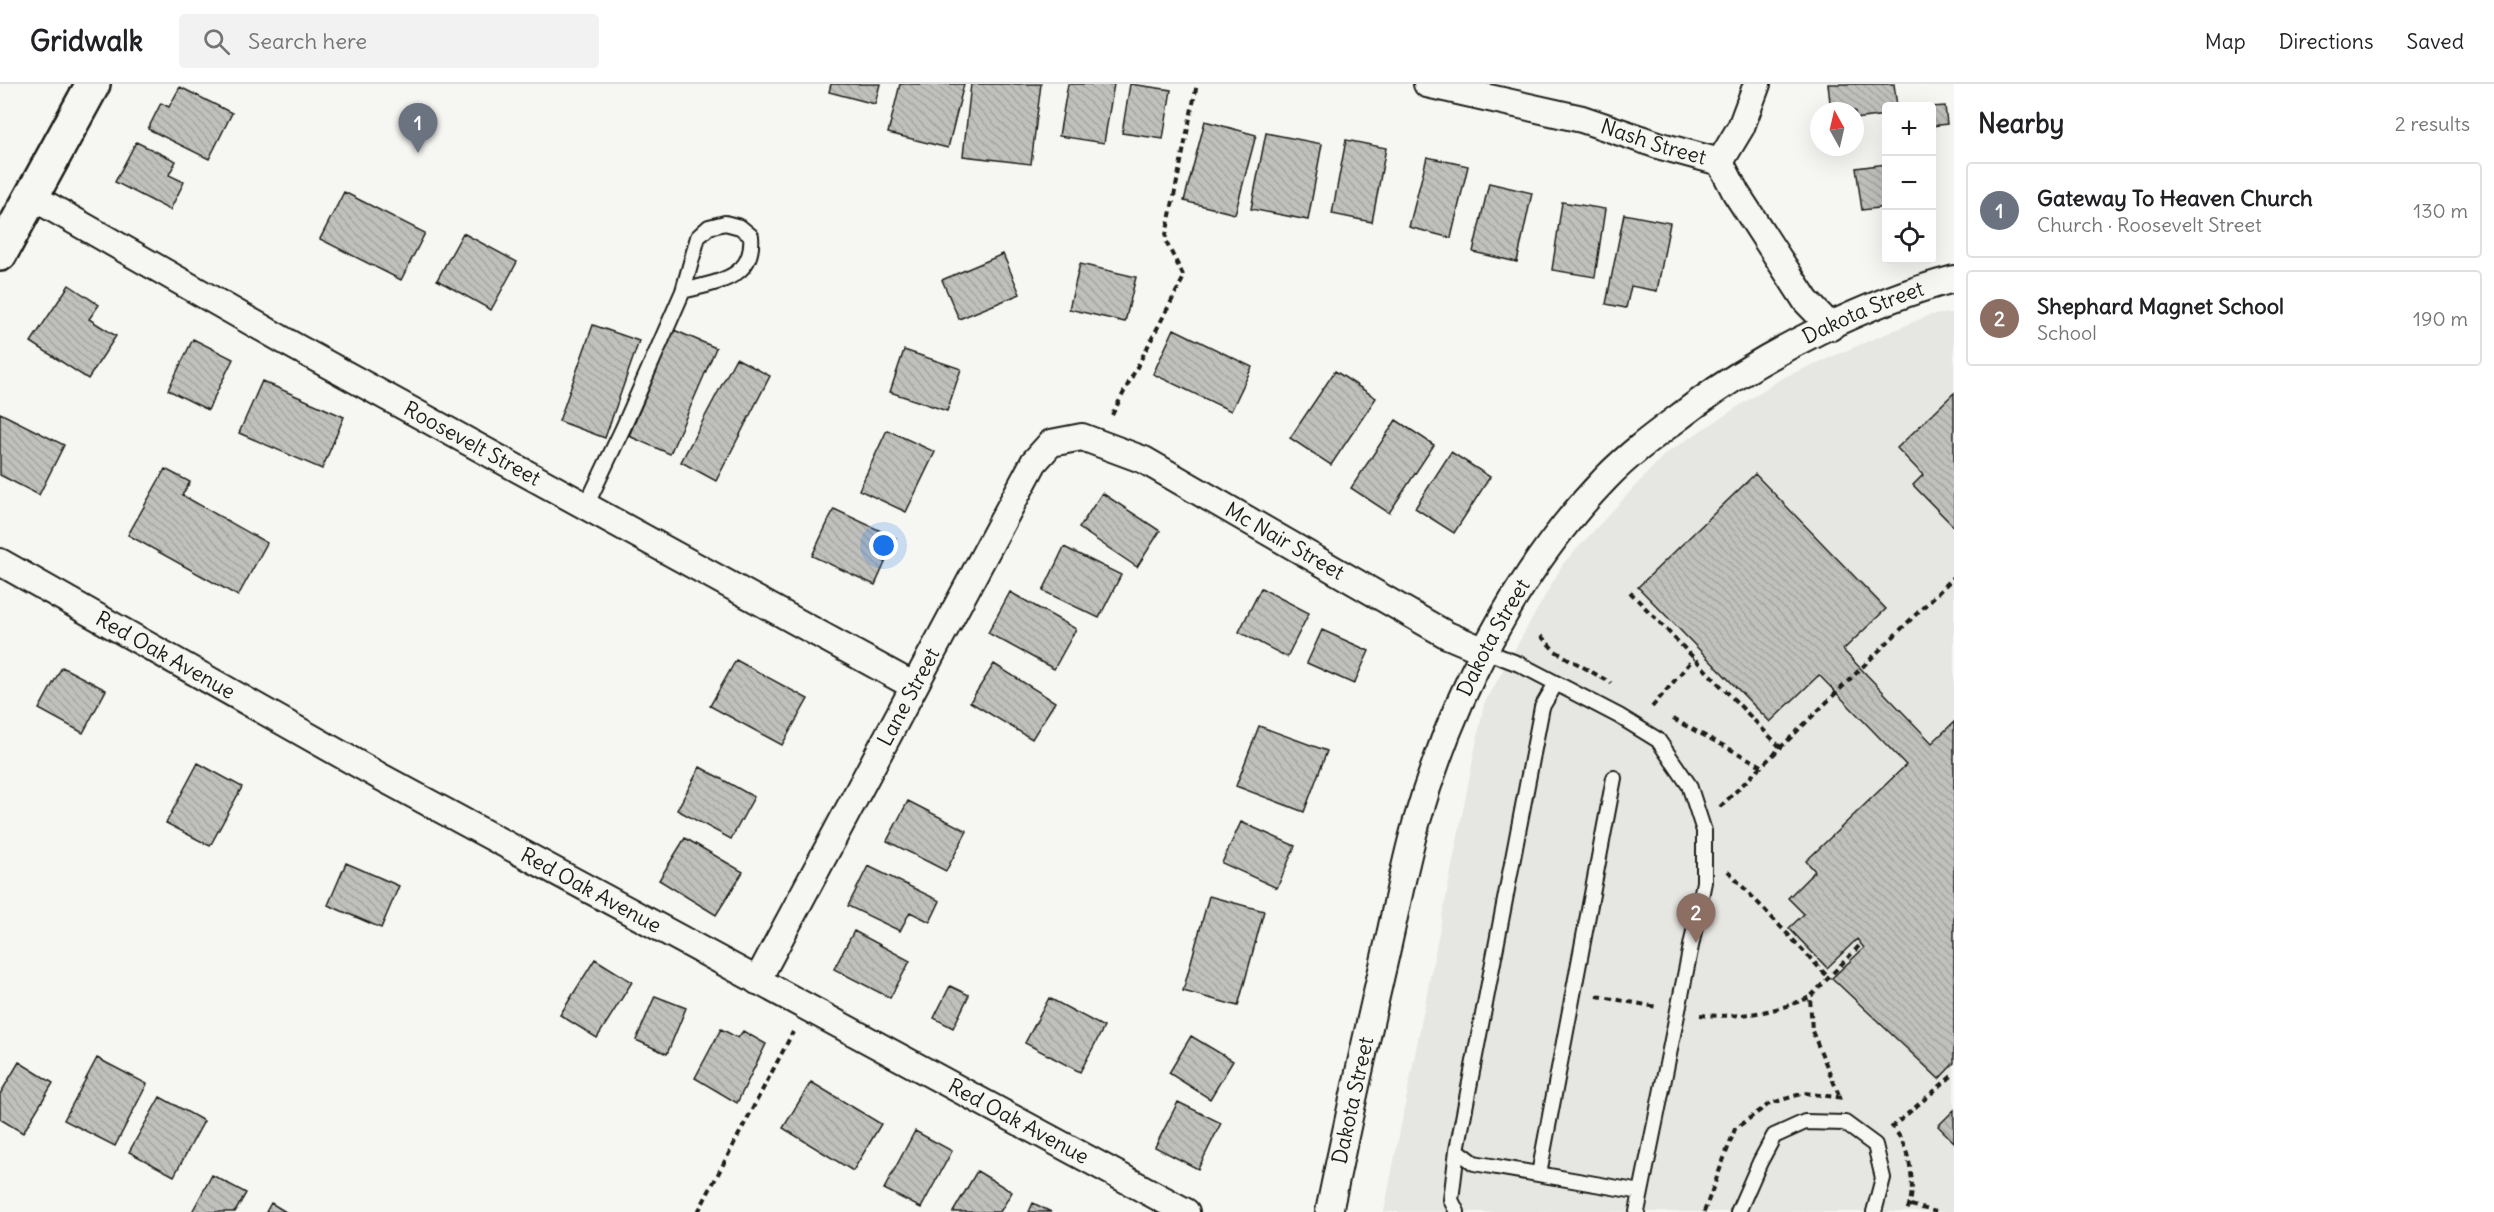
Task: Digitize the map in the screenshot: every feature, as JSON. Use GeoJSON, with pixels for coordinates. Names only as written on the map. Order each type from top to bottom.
{"type":"FeatureCollection","features":[{"type":"Feature","properties":{"kind":"main road"},"geometry":{"type":"LineString","coordinates":[[0,254],[93,84]]}},
{"type":"Feature","properties":{"kind":"street","name":"Nash Street"},"geometry":{"type":"LineString","coordinates":[[1427,84],[1582,119],[1661,146],[1720,162],[1736,193],[1806,301],[1831,327]]}},
{"type":"Feature","properties":{"kind":"street"},"geometry":{"type":"LineString","coordinates":[[1720,162],[1741,127],[1757,84]]}},
{"type":"Feature","properties":{"kind":"street","name":"Roosevelt Street"},"geometry":{"type":"LineString","coordinates":[[32,196],[292,345],[914,686]]}},
{"type":"Feature","properties":{"kind":"street","name":"Dakota Street"},"geometry":{"type":"LineString","coordinates":[[1329,1212],[1363,1050],[1416,825],[1439,756],[1485,651],[1556,536],[1607,477],[1655,435],[1723,385],[1775,353],[1881,304],[1954,279]]}},
{"type":"Feature","properties":{"kind":"street","name":"Mc Nair Street"},"geometry":{"type":"LineString","coordinates":[[1082,437],[1144,460],[1447,635],[1485,651]]}},
{"type":"Feature","properties":{"kind":"street","name":"Lane Street"},"geometry":{"type":"LineString","coordinates":[[757,981],[1034,462],[1051,443],[1082,437]]}},
{"type":"Feature","properties":{"kind":"street","name":"Red Oak Avenue"},"geometry":{"type":"LineString","coordinates":[[0,562],[381,777],[1186,1212]]}},
{"type":"Feature","properties":{"kind":"lane"},"geometry":{"type":"LineString","coordinates":[[586,506],[623,429],[683,291],[698,237],[709,227],[725,223],[740,227],[751,236],[752,251],[744,268],[727,279],[683,291]]}},
{"type":"Feature","properties":{"kind":"lane"},"geometry":{"type":"LineString","coordinates":[[1485,651],[1519,664],[1555,685],[1619,716],[1658,740],[1689,785],[1704,831],[1704,882],[1637,1212]]}},
{"type":"Feature","properties":{"kind":"lane"},"geometry":{"type":"LineString","coordinates":[[1457,1212],[1451,1200],[1457,1150],[1542,707],[1555,685]]}},
{"type":"Feature","properties":{"kind":"lane"},"geometry":{"type":"LineString","coordinates":[[1539,1174],[1614,778]]}},
{"type":"Feature","properties":{"kind":"lane"},"geometry":{"type":"LineString","coordinates":[[1738,1212],[1774,1136],[1805,1122],[1815,1122],[1845,1123],[1875,1146],[1883,1178],[1874,1212]]}},
{"type":"Feature","properties":{"kind":"lane"},"geometry":{"type":"LineString","coordinates":[[1457,1150],[1474,1163],[1641,1192]]}},
{"type":"Feature","properties":{"kind":"path"},"geometry":{"type":"LineString","coordinates":[[1112,415],[1184,278],[1165,240],[1197,84]]}},
{"type":"Feature","properties":{"kind":"path"},"geometry":{"type":"LineString","coordinates":[[1719,807],[1954,577]]}},
{"type":"Feature","properties":{"kind":"path"},"geometry":{"type":"LineString","coordinates":[[1630,592],[1780,747]]}},
{"type":"Feature","properties":{"kind":"path"},"geometry":{"type":"LineString","coordinates":[[1542,636],[1555,651],[1620,687]]}},
{"type":"Feature","properties":{"kind":"path"},"geometry":{"type":"LineString","coordinates":[[1652,707],[1694,658]]}},
{"type":"Feature","properties":{"kind":"path"},"geometry":{"type":"LineString","coordinates":[[1644,702],[1659,711]]}},
{"type":"Feature","properties":{"kind":"path"},"geometry":{"type":"LineString","coordinates":[[1666,715],[1762,766]]}},
{"type":"Feature","properties":{"kind":"path"},"geometry":{"type":"LineString","coordinates":[[1673,719],[1679,729]]}},
{"type":"Feature","properties":{"kind":"path"},"geometry":{"type":"LineString","coordinates":[[1717,798],[1722,818]]}},
{"type":"Feature","properties":{"kind":"path"},"geometry":{"type":"LineString","coordinates":[[1724,878],[1726,868],[1828,977]]}},
{"type":"Feature","properties":{"kind":"path"},"geometry":{"type":"LineString","coordinates":[[1839,1096],[1812,1031],[1810,997],[1861,944]]}},
{"type":"Feature","properties":{"kind":"path"},"geometry":{"type":"LineString","coordinates":[[698,1212],[806,1008]]}},
{"type":"Feature","properties":{"kind":"path"},"geometry":{"type":"LineString","coordinates":[[1891,1128],[1954,1074]]}},
{"type":"Feature","properties":{"kind":"path"},"geometry":{"type":"LineString","coordinates":[[1911,1205],[1936,1212]]}},
{"type":"Feature","properties":{"kind":"shaded area"},"geometry":{"type":"Polygon","coordinates":[[[1954,313],[1954,1212],[1384,1212],[1484,704],[1563,564],[1665,454],[1782,378],[1930,315],[1954,313]]]}},
{"type":"Feature","properties":{"kind":"building"},"geometry":{"type":"Polygon","coordinates":[[[831,84],[880,84],[875,104],[829,92],[831,84]]]}},
{"type":"Feature","properties":{"kind":"building"},"geometry":{"type":"Polygon","coordinates":[[[900,84],[964,84],[948,148],[888,133],[900,84]]]}},
{"type":"Feature","properties":{"kind":"building"},"geometry":{"type":"Polygon","coordinates":[[[971,84],[1041,84],[1031,164],[963,156],[971,84]]]}},
{"type":"Feature","properties":{"kind":"building"},"geometry":{"type":"Polygon","coordinates":[[[1068,84],[1114,84],[1104,143],[1059,136],[1068,84]]]}},
{"type":"Feature","properties":{"kind":"building"},"geometry":{"type":"Polygon","coordinates":[[[1130,84],[1171,90],[1163,139],[1122,133],[1130,84]]]}},
{"type":"Feature","properties":{"kind":"building"},"geometry":{"type":"Polygon","coordinates":[[[1828,84],[1894,84],[1896,102],[1882,102],[1882,116],[1864,118],[1864,102],[1830,102],[1828,84]]]}},
{"type":"Feature","properties":{"kind":"building"},"geometry":{"type":"Polygon","coordinates":[[[180,87],[232,113],[209,159],[148,129],[161,103],[169,107],[180,87]]]}},
{"type":"Feature","properties":{"kind":"building"},"geometry":{"type":"Polygon","coordinates":[[[1945,106],[1947,124],[1936,125],[1936,107],[1945,106]]]}},
{"type":"Feature","properties":{"kind":"building"},"geometry":{"type":"Polygon","coordinates":[[[1205,121],[1256,135],[1235,214],[1184,201],[1205,121]]]}},
{"type":"Feature","properties":{"kind":"building"},"geometry":{"type":"Polygon","coordinates":[[[1266,133],[1322,144],[1308,220],[1251,209],[1266,133]]]}},
{"type":"Feature","properties":{"kind":"building"},"geometry":{"type":"Polygon","coordinates":[[[1346,140],[1386,148],[1372,222],[1332,214],[1346,140]]]}},
{"type":"Feature","properties":{"kind":"building"},"geometry":{"type":"Polygon","coordinates":[[[136,142],[176,161],[169,175],[184,182],[170,210],[115,182],[136,142]]]}},
{"type":"Feature","properties":{"kind":"building"},"geometry":{"type":"Polygon","coordinates":[[[1427,157],[1468,166],[1451,238],[1409,227],[1427,157]]]}},
{"type":"Feature","properties":{"kind":"building"},"geometry":{"type":"Polygon","coordinates":[[[1882,165],[1882,208],[1862,210],[1856,168],[1882,165]]]}},
{"type":"Feature","properties":{"kind":"building"},"geometry":{"type":"Polygon","coordinates":[[[1489,183],[1532,193],[1517,262],[1473,252],[1489,183]]]}},
{"type":"Feature","properties":{"kind":"building"},"geometry":{"type":"Polygon","coordinates":[[[344,192],[425,233],[401,280],[320,239],[344,192]]]}},
{"type":"Feature","properties":{"kind":"building"},"geometry":{"type":"Polygon","coordinates":[[[1562,202],[1605,209],[1595,277],[1552,270],[1562,202]]]}},
{"type":"Feature","properties":{"kind":"building"},"geometry":{"type":"Polygon","coordinates":[[[1624,214],[1670,223],[1657,291],[1631,286],[1626,308],[1606,304],[1624,214]]]}},
{"type":"Feature","properties":{"kind":"building"},"geometry":{"type":"Polygon","coordinates":[[[463,233],[517,262],[491,310],[437,280],[463,233]]]}},
{"type":"Feature","properties":{"kind":"building"},"geometry":{"type":"Polygon","coordinates":[[[1003,254],[1020,294],[959,319],[942,280],[1003,254]]]}},
{"type":"Feature","properties":{"kind":"building"},"geometry":{"type":"Polygon","coordinates":[[[1080,264],[1136,277],[1125,322],[1069,309],[1080,264]]]}},
{"type":"Feature","properties":{"kind":"building"},"geometry":{"type":"Polygon","coordinates":[[[69,285],[99,305],[89,319],[116,336],[88,379],[31,342],[69,285]]]}},
{"type":"Feature","properties":{"kind":"building"},"geometry":{"type":"Polygon","coordinates":[[[593,325],[639,341],[605,438],[559,421],[593,325]]]}},
{"type":"Feature","properties":{"kind":"building"},"geometry":{"type":"Polygon","coordinates":[[[1174,329],[1252,367],[1231,411],[1153,374],[1174,329]]]}},
{"type":"Feature","properties":{"kind":"building"},"geometry":{"type":"Polygon","coordinates":[[[674,330],[716,348],[670,454],[629,436],[674,330]]]}},
{"type":"Feature","properties":{"kind":"building"},"geometry":{"type":"Polygon","coordinates":[[[193,339],[233,359],[208,410],[168,390],[193,339]]]}},
{"type":"Feature","properties":{"kind":"building"},"geometry":{"type":"Polygon","coordinates":[[[904,350],[961,369],[947,411],[890,392],[904,350]]]}},
{"type":"Feature","properties":{"kind":"building"},"geometry":{"type":"Polygon","coordinates":[[[736,358],[770,376],[716,481],[681,462],[736,358]]]}},
{"type":"Feature","properties":{"kind":"building"},"geometry":{"type":"Polygon","coordinates":[[[1335,371],[1376,398],[1331,465],[1290,438],[1335,371]]]}},
{"type":"Feature","properties":{"kind":"building"},"geometry":{"type":"Polygon","coordinates":[[[262,381],[344,417],[322,469],[239,433],[262,381]]]}},
{"type":"Feature","properties":{"kind":"building"},"geometry":{"type":"Polygon","coordinates":[[[1954,393],[1954,527],[1913,485],[1923,475],[1897,448],[1954,393]]]}},
{"type":"Feature","properties":{"kind":"building"},"geometry":{"type":"Polygon","coordinates":[[[0,413],[64,445],[39,495],[0,475],[0,413]]]}},
{"type":"Feature","properties":{"kind":"building"},"geometry":{"type":"Polygon","coordinates":[[[1396,420],[1434,445],[1389,513],[1351,488],[1396,420]]]}},
{"type":"Feature","properties":{"kind":"building"},"geometry":{"type":"Polygon","coordinates":[[[887,430],[935,452],[906,512],[859,490],[887,430]]]}},
{"type":"Feature","properties":{"kind":"building"},"geometry":{"type":"Polygon","coordinates":[[[1451,452],[1490,477],[1454,533],[1415,508],[1451,452]]]}},
{"type":"Feature","properties":{"kind":"building"},"geometry":{"type":"Polygon","coordinates":[[[165,469],[190,482],[182,495],[267,543],[238,596],[128,535],[165,469]]]}},
{"type":"Feature","properties":{"kind":"building"},"geometry":{"type":"Polygon","coordinates":[[[1755,474],[1886,609],[1843,650],[1932,743],[1954,722],[1954,1063],[1939,1079],[1832,978],[1864,948],[1857,939],[1827,968],[1789,928],[1804,914],[1788,898],[1815,871],[1806,861],[1906,765],[1819,675],[1770,722],[1638,587],[1755,474]]]}},
{"type":"Feature","properties":{"kind":"building"},"geometry":{"type":"Polygon","coordinates":[[[1102,493],[1160,531],[1137,567],[1079,528],[1102,493]]]}},
{"type":"Feature","properties":{"kind":"building"},"geometry":{"type":"Polygon","coordinates":[[[834,509],[896,538],[875,585],[812,556],[834,509]]]}},
{"type":"Feature","properties":{"kind":"building"},"geometry":{"type":"Polygon","coordinates":[[[1064,547],[1121,575],[1099,618],[1043,591],[1064,547]]]}},
{"type":"Feature","properties":{"kind":"building"},"geometry":{"type":"Polygon","coordinates":[[[1261,588],[1309,613],[1287,657],[1239,632],[1261,588]]]}},
{"type":"Feature","properties":{"kind":"building"},"geometry":{"type":"Polygon","coordinates":[[[1010,592],[1076,629],[1054,669],[988,633],[1010,592]]]}},
{"type":"Feature","properties":{"kind":"building"},"geometry":{"type":"Polygon","coordinates":[[[1322,630],[1369,651],[1354,684],[1307,663],[1322,630]]]}},
{"type":"Feature","properties":{"kind":"building"},"geometry":{"type":"Polygon","coordinates":[[[736,660],[808,699],[782,745],[710,706],[736,660]]]}},
{"type":"Feature","properties":{"kind":"building"},"geometry":{"type":"Polygon","coordinates":[[[994,664],[1055,702],[1032,739],[970,702],[994,664]]]}},
{"type":"Feature","properties":{"kind":"building"},"geometry":{"type":"Polygon","coordinates":[[[62,667],[106,690],[83,733],[39,709],[62,667]]]}},
{"type":"Feature","properties":{"kind":"building"},"geometry":{"type":"Polygon","coordinates":[[[1259,726],[1327,751],[1304,812],[1236,786],[1259,726]]]}},
{"type":"Feature","properties":{"kind":"building"},"geometry":{"type":"Polygon","coordinates":[[[198,763],[242,787],[210,846],[166,823],[198,763]]]}},
{"type":"Feature","properties":{"kind":"building"},"geometry":{"type":"Polygon","coordinates":[[[700,767],[754,797],[731,839],[677,810],[700,767]]]}},
{"type":"Feature","properties":{"kind":"building"},"geometry":{"type":"Polygon","coordinates":[[[908,801],[967,831],[946,871],[887,841],[908,801]]]}},
{"type":"Feature","properties":{"kind":"building"},"geometry":{"type":"Polygon","coordinates":[[[1241,822],[1295,846],[1277,888],[1222,863],[1241,822]]]}},
{"type":"Feature","properties":{"kind":"building"},"geometry":{"type":"Polygon","coordinates":[[[685,838],[743,872],[716,915],[659,880],[685,838]]]}},
{"type":"Feature","properties":{"kind":"building"},"geometry":{"type":"Polygon","coordinates":[[[346,863],[399,886],[381,928],[328,905],[346,863]]]}},
{"type":"Feature","properties":{"kind":"building"},"geometry":{"type":"Polygon","coordinates":[[[868,866],[940,901],[930,922],[910,912],[900,931],[848,906],[868,866]]]}},
{"type":"Feature","properties":{"kind":"building"},"geometry":{"type":"Polygon","coordinates":[[[1209,896],[1264,911],[1238,1006],[1183,991],[1209,896]]]}},
{"type":"Feature","properties":{"kind":"building"},"geometry":{"type":"Polygon","coordinates":[[[854,931],[910,961],[890,998],[834,969],[854,931]]]}},
{"type":"Feature","properties":{"kind":"building"},"geometry":{"type":"Polygon","coordinates":[[[595,959],[632,982],[597,1038],[560,1015],[595,959]]]}},
{"type":"Feature","properties":{"kind":"building"},"geometry":{"type":"Polygon","coordinates":[[[950,986],[969,995],[953,1028],[934,1018],[950,986]]]}},
{"type":"Feature","properties":{"kind":"building"},"geometry":{"type":"Polygon","coordinates":[[[655,996],[686,1008],[667,1054],[636,1040],[655,996]]]}},
{"type":"Feature","properties":{"kind":"building"},"geometry":{"type":"Polygon","coordinates":[[[1049,998],[1104,1027],[1080,1072],[1025,1043],[1049,998]]]}},
{"type":"Feature","properties":{"kind":"building"},"geometry":{"type":"Polygon","coordinates":[[[721,1029],[738,1038],[743,1031],[766,1044],[737,1103],[695,1078],[721,1029]]]}},
{"type":"Feature","properties":{"kind":"building"},"geometry":{"type":"Polygon","coordinates":[[[1191,1036],[1233,1061],[1210,1099],[1169,1073],[1191,1036]]]}},
{"type":"Feature","properties":{"kind":"building"},"geometry":{"type":"Polygon","coordinates":[[[97,1058],[147,1084],[115,1146],[64,1120],[97,1058]]]}},
{"type":"Feature","properties":{"kind":"building"},"geometry":{"type":"Polygon","coordinates":[[[19,1062],[53,1083],[23,1133],[0,1119],[0,1094],[19,1062]]]}},
{"type":"Feature","properties":{"kind":"building"},"geometry":{"type":"Polygon","coordinates":[[[811,1082],[881,1124],[853,1171],[783,1128],[811,1082]]]}},
{"type":"Feature","properties":{"kind":"building"},"geometry":{"type":"Polygon","coordinates":[[[160,1097],[204,1121],[174,1176],[129,1152],[160,1097]]]}},
{"type":"Feature","properties":{"kind":"building"},"geometry":{"type":"Polygon","coordinates":[[[1178,1102],[1221,1123],[1198,1169],[1155,1147],[1178,1102]]]}},
{"type":"Feature","properties":{"kind":"building"},"geometry":{"type":"Polygon","coordinates":[[[1954,1110],[1954,1142],[1938,1126],[1954,1110]]]}},
{"type":"Feature","properties":{"kind":"building"},"geometry":{"type":"Polygon","coordinates":[[[915,1131],[952,1151],[921,1208],[884,1189],[915,1131]]]}},
{"type":"Feature","properties":{"kind":"building"},"geometry":{"type":"Polygon","coordinates":[[[977,1171],[1012,1192],[1000,1212],[953,1212],[977,1171]]]}},
{"type":"Feature","properties":{"kind":"building"},"geometry":{"type":"Polygon","coordinates":[[[212,1175],[246,1193],[235,1212],[192,1212],[212,1175]]]}},
{"type":"Feature","properties":{"kind":"building"},"geometry":{"type":"Polygon","coordinates":[[[271,1203],[286,1212],[266,1212],[271,1203]]]}},
{"type":"Feature","properties":{"kind":"building"},"geometry":{"type":"Polygon","coordinates":[[[1033,1203],[1051,1212],[1029,1212],[1033,1203]]]}},
{"type":"Feature","properties":{"kind":"place","name":"Gateway To Heaven Church"},"geometry":{"type":"Point","coordinates":[418,153]}},
{"type":"Feature","properties":{"kind":"place","name":"Shephard Magnet School"},"geometry":{"type":"Point","coordinates":[1696,943]}}]}
